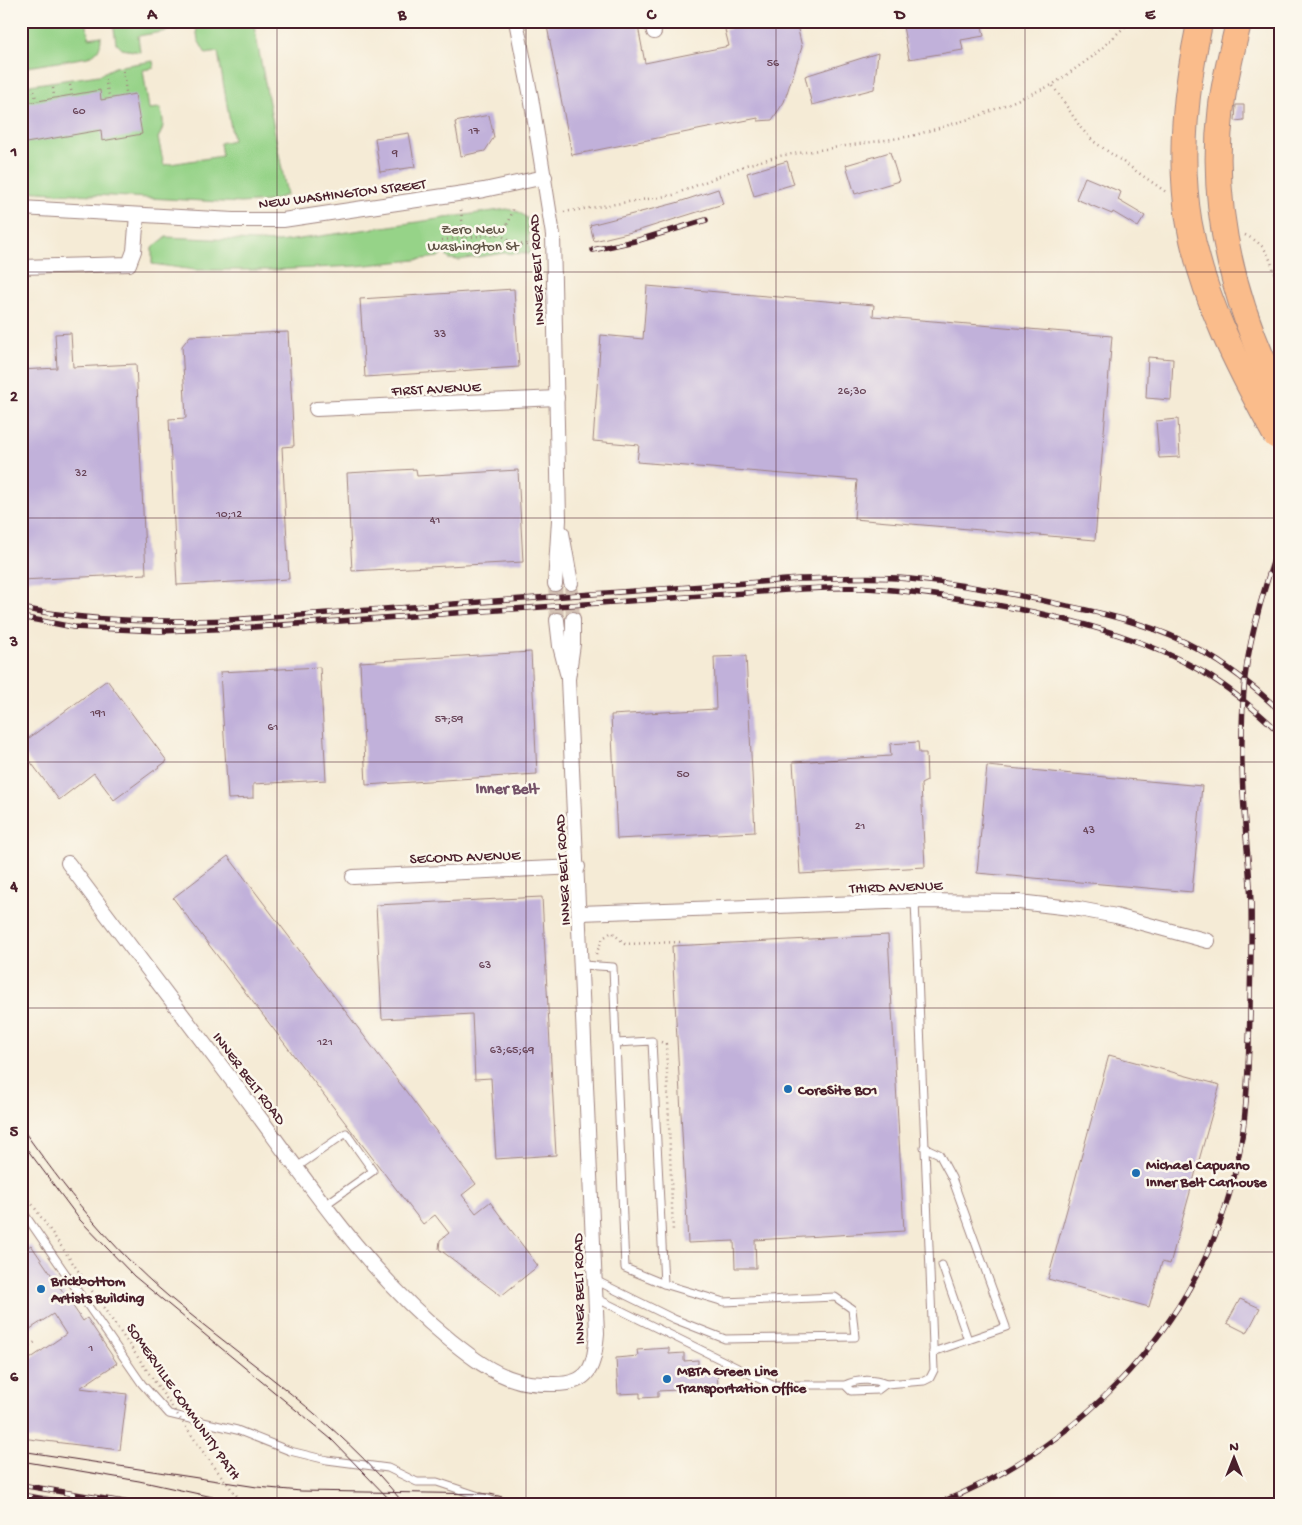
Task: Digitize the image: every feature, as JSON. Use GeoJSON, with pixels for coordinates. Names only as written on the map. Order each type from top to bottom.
{"type":"FeatureCollection","features":[{"type":"Feature","properties":{"kind":"highway"},"geometry":{"type":"LineString","coordinates":[[1200,21],[1190,71],[1184,128],[1184,164],[1189,221],[1203,277],[1221,327],[1276,436]]}},
{"type":"Feature","properties":{"kind":"highway"},"geometry":{"type":"LineString","coordinates":[[1239,21],[1225,82],[1218,137],[1222,226],[1236,288],[1260,354],[1281,399]]}},
{"type":"Feature","properties":{"kind":"street","name":"INNER BELT ROAD"},"geometry":{"type":"LineString","coordinates":[[516,21],[550,214],[555,268],[559,520],[555,584]]}},
{"type":"Feature","properties":{"kind":"street","name":"NEW WASHINGTON STREET"},"geometry":{"type":"LineString","coordinates":[[21,208],[257,221],[283,220],[484,190],[544,177]]}},
{"type":"Feature","properties":{"kind":"street"},"geometry":{"type":"LineString","coordinates":[[21,267],[129,264],[134,251],[137,214]]}},
{"type":"Feature","properties":{"kind":"street","name":"FIRST AVENUE"},"geometry":{"type":"LineString","coordinates":[[316,409],[556,398]]}},
{"type":"Feature","properties":{"kind":"street","name":"INNER BELT ROAD"},"geometry":{"type":"LineString","coordinates":[[559,520],[567,553],[571,583]]}},
{"type":"Feature","properties":{"kind":"street","name":"INNER BELT ROAD"},"geometry":{"type":"LineString","coordinates":[[568,678],[573,644],[573,619]]}},
{"type":"Feature","properties":{"kind":"street","name":"INNER BELT ROAD"},"geometry":{"type":"LineString","coordinates":[[68,864],[326,1205],[405,1301],[467,1354],[492,1370],[516,1380],[538,1384],[566,1384],[584,1377],[594,1363],[597,1333],[596,1298],[568,678],[556,620]]}},
{"type":"Feature","properties":{"kind":"street","name":"SECOND AVENUE"},"geometry":{"type":"LineString","coordinates":[[353,877],[578,867]]}},
{"type":"Feature","properties":{"kind":"street","name":"THIRD AVENUE"},"geometry":{"type":"LineString","coordinates":[[580,914],[915,901],[1019,902],[1079,909],[1208,942]]}},
{"type":"Feature","properties":{"kind":"lane"},"geometry":{"type":"LineString","coordinates":[[596,1298],[772,1385],[845,1385],[851,1391],[878,1390],[886,1384],[924,1381],[930,1378],[934,1370],[934,1352],[915,901]]}},
{"type":"Feature","properties":{"kind":"lane"},"geometry":{"type":"LineString","coordinates":[[582,960],[613,967],[625,1268],[664,1284],[724,1302],[836,1297],[852,1309],[855,1337],[725,1339],[674,1319],[595,1280]]}},
{"type":"Feature","properties":{"kind":"lane"},"geometry":{"type":"LineString","coordinates":[[616,1043],[652,1041],[664,1284]]}},
{"type":"Feature","properties":{"kind":"lane"},"geometry":{"type":"LineString","coordinates":[[297,1167],[346,1134],[373,1171],[326,1205]]}},
{"type":"Feature","properties":{"kind":"lane"},"geometry":{"type":"LineString","coordinates":[[924,1147],[939,1154],[952,1178],[1006,1327],[934,1352]]}},
{"type":"Feature","properties":{"kind":"lane"},"geometry":{"type":"LineString","coordinates":[[21,1209],[142,1384],[168,1414],[237,1430],[290,1451],[327,1460],[388,1468],[417,1482],[437,1482],[503,1504]]}},
{"type":"Feature","properties":{"kind":"lane"},"geometry":{"type":"LineString","coordinates":[[942,1265],[968,1340]]}},
{"type":"Feature","properties":{"kind":"path"},"geometry":{"type":"LineString","coordinates":[[550,214],[673,195],[746,165],[779,156],[912,136],[993,111],[1052,85],[1092,57],[1131,21]]}},
{"type":"Feature","properties":{"kind":"path"},"geometry":{"type":"LineString","coordinates":[[123,71],[126,92]]}},
{"type":"Feature","properties":{"kind":"path"},"geometry":{"type":"LineString","coordinates":[[106,79],[109,96]]}},
{"type":"Feature","properties":{"kind":"path"},"geometry":{"type":"LineString","coordinates":[[70,85],[72,94]]}},
{"type":"Feature","properties":{"kind":"path"},"geometry":{"type":"LineString","coordinates":[[1052,85],[1081,128],[1093,141],[1166,192]]}},
{"type":"Feature","properties":{"kind":"path"},"geometry":{"type":"LineString","coordinates":[[52,88],[54,96]]}},
{"type":"Feature","properties":{"kind":"path"},"geometry":{"type":"LineString","coordinates":[[34,91],[36,99]]}},
{"type":"Feature","properties":{"kind":"path"},"geometry":{"type":"LineString","coordinates":[[498,234],[509,222],[514,206]]}},
{"type":"Feature","properties":{"kind":"path"},"geometry":{"type":"LineString","coordinates":[[461,210],[464,238]]}},
{"type":"Feature","properties":{"kind":"path"},"geometry":{"type":"LineString","coordinates":[[442,240],[498,234],[514,244],[531,245]]}},
{"type":"Feature","properties":{"kind":"path"},"geometry":{"type":"LineString","coordinates":[[582,960],[598,952],[603,938],[612,932],[625,944],[680,942]]}},
{"type":"Feature","properties":{"kind":"path","name":"SOMERVILLE COMMUNITY PATH"},"geometry":{"type":"LineString","coordinates":[[21,1188],[206,1456],[243,1504]]}},
{"type":"Feature","properties":{"kind":"path"},"geometry":{"type":"LineString","coordinates":[[21,1351],[37,1341]]}},
{"type":"Feature","properties":{"kind":"green space"},"geometry":{"type":"Polygon","coordinates":[[[21,21],[86,21],[89,38],[101,36],[100,47],[88,57],[21,68],[21,21]]]}},
{"type":"Feature","properties":{"kind":"green space"},"geometry":{"type":"Polygon","coordinates":[[[113,21],[253,21],[287,195],[269,201],[240,203],[21,191],[21,84],[30,85],[99,75],[115,67],[153,61],[154,68],[143,70],[149,109],[160,108],[162,116],[163,127],[158,138],[164,165],[222,156],[220,143],[233,140],[218,52],[206,54],[198,40],[196,26],[138,36],[140,52],[122,49],[116,43],[113,21]]]}},
{"type":"Feature","properties":{"kind":"green space","name":"Zero New Washington St"},"geometry":{"type":"Polygon","coordinates":[[[507,209],[519,212],[527,218],[530,254],[504,253],[459,260],[449,259],[444,252],[438,257],[415,260],[356,266],[271,270],[195,270],[152,264],[152,248],[166,237],[279,242],[507,209]]]}},
{"type":"Feature","properties":{"kind":"building"},"geometry":{"type":"Polygon","coordinates":[[[546,21],[637,21],[645,63],[729,46],[725,30],[730,29],[729,21],[796,21],[802,47],[784,102],[772,120],[758,121],[758,118],[572,155],[546,21]]]}},
{"type":"Feature","properties":{"kind":"building"},"geometry":{"type":"Polygon","coordinates":[[[902,21],[981,21],[984,36],[961,40],[963,50],[909,59],[902,21]]]}},
{"type":"Feature","properties":{"kind":"building"},"geometry":{"type":"Polygon","coordinates":[[[878,53],[874,89],[812,105],[805,76],[878,53]]]}},
{"type":"Feature","properties":{"kind":"building"},"geometry":{"type":"Polygon","coordinates":[[[100,90],[101,100],[135,94],[142,134],[102,141],[101,130],[26,143],[21,104],[100,90]]]}},
{"type":"Feature","properties":{"kind":"building"},"geometry":{"type":"Polygon","coordinates":[[[1236,105],[1244,105],[1244,120],[1235,121],[1236,105]]]}},
{"type":"Feature","properties":{"kind":"building"},"geometry":{"type":"Polygon","coordinates":[[[489,115],[494,137],[485,151],[461,156],[455,122],[489,115]]]}},
{"type":"Feature","properties":{"kind":"building"},"geometry":{"type":"Polygon","coordinates":[[[409,133],[415,167],[380,172],[375,138],[409,133]]]}},
{"type":"Feature","properties":{"kind":"building"},"geometry":{"type":"Polygon","coordinates":[[[890,152],[899,181],[855,194],[846,165],[890,152]]]}},
{"type":"Feature","properties":{"kind":"building"},"geometry":{"type":"Polygon","coordinates":[[[787,161],[794,184],[754,196],[747,173],[787,161]]]}},
{"type":"Feature","properties":{"kind":"building"},"geometry":{"type":"Polygon","coordinates":[[[1085,177],[1121,192],[1118,200],[1145,216],[1138,227],[1113,212],[1112,214],[1076,199],[1085,177]]]}},
{"type":"Feature","properties":{"kind":"building"},"geometry":{"type":"Polygon","coordinates":[[[718,189],[723,204],[640,230],[594,241],[590,225],[676,203],[718,189]]]}},
{"type":"Feature","properties":{"kind":"building"},"geometry":{"type":"Polygon","coordinates":[[[647,286],[874,305],[873,316],[1112,336],[1095,540],[854,519],[857,480],[637,462],[639,445],[593,441],[601,335],[643,339],[647,286]]]}},
{"type":"Feature","properties":{"kind":"building"},"geometry":{"type":"Polygon","coordinates":[[[514,289],[519,367],[365,377],[360,299],[514,289]]]}},
{"type":"Feature","properties":{"kind":"building"},"geometry":{"type":"Polygon","coordinates":[[[288,332],[294,446],[282,447],[289,579],[177,585],[169,419],[186,418],[182,346],[190,336],[288,332]]]}},
{"type":"Feature","properties":{"kind":"building"},"geometry":{"type":"Polygon","coordinates":[[[71,333],[73,367],[136,364],[146,574],[21,580],[21,370],[57,368],[55,334],[71,333]]]}},
{"type":"Feature","properties":{"kind":"building"},"geometry":{"type":"Polygon","coordinates":[[[1148,357],[1173,359],[1171,400],[1146,398],[1148,357]]]}},
{"type":"Feature","properties":{"kind":"building"},"geometry":{"type":"Polygon","coordinates":[[[1178,419],[1180,457],[1159,458],[1156,421],[1178,419]]]}},
{"type":"Feature","properties":{"kind":"building"},"geometry":{"type":"Polygon","coordinates":[[[416,469],[417,476],[518,470],[523,562],[352,571],[347,473],[416,469]]]}},
{"type":"Feature","properties":{"kind":"building"},"geometry":{"type":"Polygon","coordinates":[[[531,652],[537,774],[366,785],[360,662],[531,652]]]}},
{"type":"Feature","properties":{"kind":"building"},"geometry":{"type":"Polygon","coordinates":[[[746,656],[755,832],[617,839],[611,715],[716,709],[714,657],[746,656]]]}},
{"type":"Feature","properties":{"kind":"building"},"geometry":{"type":"Polygon","coordinates":[[[320,667],[326,780],[253,784],[253,798],[228,799],[220,672],[320,667]]]}},
{"type":"Feature","properties":{"kind":"building"},"geometry":{"type":"Polygon","coordinates":[[[107,680],[167,761],[114,800],[94,773],[59,800],[21,749],[21,744],[107,680]]]}},
{"type":"Feature","properties":{"kind":"building"},"geometry":{"type":"Polygon","coordinates":[[[918,742],[919,753],[926,753],[927,781],[921,784],[925,867],[800,874],[793,762],[891,756],[890,744],[918,742]]]}},
{"type":"Feature","properties":{"kind":"building"},"geometry":{"type":"Polygon","coordinates":[[[987,766],[1202,786],[1192,892],[977,873],[987,766]]]}},
{"type":"Feature","properties":{"kind":"building"},"geometry":{"type":"Polygon","coordinates":[[[228,856],[476,1184],[462,1195],[476,1213],[490,1202],[538,1266],[501,1296],[439,1249],[440,1240],[449,1233],[435,1215],[423,1224],[173,898],[228,856]]]}},
{"type":"Feature","properties":{"kind":"building"},"geometry":{"type":"Polygon","coordinates":[[[542,897],[556,1155],[496,1159],[491,1078],[475,1079],[472,1014],[382,1019],[376,905],[542,897]]]}},
{"type":"Feature","properties":{"kind":"building","name":"CoreSite BO1"},"geometry":{"type":"Polygon","coordinates":[[[888,935],[904,1231],[755,1240],[756,1268],[735,1268],[734,1241],[688,1243],[672,946],[888,935]]]}},
{"type":"Feature","properties":{"kind":"building","name":"Michael Capuano Inner Belt Carhouse"},"geometry":{"type":"Polygon","coordinates":[[[1109,1055],[1220,1085],[1170,1264],[1162,1262],[1149,1307],[1048,1279],[1109,1055]]]}},
{"type":"Feature","properties":{"kind":"building"},"geometry":{"type":"Polygon","coordinates":[[[31,1245],[83,1321],[87,1318],[117,1363],[80,1388],[127,1394],[120,1450],[21,1438],[21,1365],[66,1334],[53,1314],[21,1335],[21,1252],[31,1245]]]}},
{"type":"Feature","properties":{"kind":"building"},"geometry":{"type":"Polygon","coordinates":[[[1240,1299],[1260,1308],[1247,1333],[1227,1323],[1240,1299]]]}},
{"type":"Feature","properties":{"kind":"building","name":"MBTA Green Line Transportation Office"},"geometry":{"type":"Polygon","coordinates":[[[669,1348],[669,1354],[684,1353],[684,1361],[698,1360],[698,1371],[717,1369],[718,1388],[658,1391],[658,1397],[640,1398],[640,1393],[618,1394],[616,1358],[638,1356],[637,1350],[669,1348]]]}},
{"type":"Feature","properties":{"kind":"tunnel"},"geometry":{"type":"LineString","coordinates":[[571,583],[573,619]]}},
{"type":"Feature","properties":{"kind":"tunnel"},"geometry":{"type":"LineString","coordinates":[[555,584],[557,620]]}},
{"type":"Feature","properties":{"kind":"tram line"},"geometry":{"type":"LineString","coordinates":[[21,1127],[54,1173],[127,1258],[198,1321],[321,1419],[351,1446],[404,1504]]}},
{"type":"Feature","properties":{"kind":"tram line"},"geometry":{"type":"LineString","coordinates":[[21,1141],[80,1220],[134,1276],[331,1439],[394,1504]]}},
{"type":"Feature","properties":{"kind":"tram line"},"geometry":{"type":"LineString","coordinates":[[21,1451],[257,1487],[301,1491],[490,1494],[531,1504]]}},
{"type":"Feature","properties":{"kind":"tram line"},"geometry":{"type":"LineString","coordinates":[[21,1461],[139,1481],[245,1504]]}},
{"type":"Feature","properties":{"kind":"railway"},"geometry":{"type":"LineString","coordinates":[[593,250],[639,240],[706,220]]}},
{"type":"Feature","properties":{"kind":"railway"},"geometry":{"type":"LineString","coordinates":[[937,1504],[991,1479],[1041,1448],[1088,1412],[1129,1371],[1166,1325],[1196,1275],[1220,1221],[1241,1146],[1248,1071],[1251,918],[1242,777],[1245,677],[1255,624],[1281,538]]}},
{"type":"Feature","properties":{"kind":"railway"},"geometry":{"type":"LineString","coordinates":[[21,608],[47,613],[125,620],[229,620],[800,579],[869,577],[910,579],[1028,597],[1101,613],[1152,628],[1211,656],[1242,678],[1281,712]]}},
{"type":"Feature","properties":{"kind":"railway"},"geometry":{"type":"LineString","coordinates":[[21,617],[73,627],[160,631],[239,628],[801,589],[865,588],[908,591],[992,604],[1076,622],[1119,635],[1161,651],[1212,678],[1262,716],[1281,734]]}},
{"type":"Feature","properties":{"kind":"railway"},"geometry":{"type":"LineString","coordinates":[[21,1485],[135,1504]]}},
{"type":"Feature","properties":{"kind":"railway"},"geometry":{"type":"LineString","coordinates":[[21,1495],[75,1504]]}},
{"type":"Feature","properties":{"kind":"place","name":"CoreSite BO1"},"geometry":{"type":"Point","coordinates":[788,1089]}},
{"type":"Feature","properties":{"kind":"place","name":"Michael Capuano Inner Belt Carhouse"},"geometry":{"type":"Point","coordinates":[1136,1173]}},
{"type":"Feature","properties":{"kind":"place","name":"Brickbottom Artists Building"},"geometry":{"type":"Point","coordinates":[41,1289]}},
{"type":"Feature","properties":{"kind":"place","name":"MBTA Green Line Transportation Office"},"geometry":{"type":"Point","coordinates":[667,1379]}},
{"type":"Feature","properties":{"kind":"district","name":"Inner Belt"},"geometry":{"type":"Point","coordinates":[507,787]}}]}
